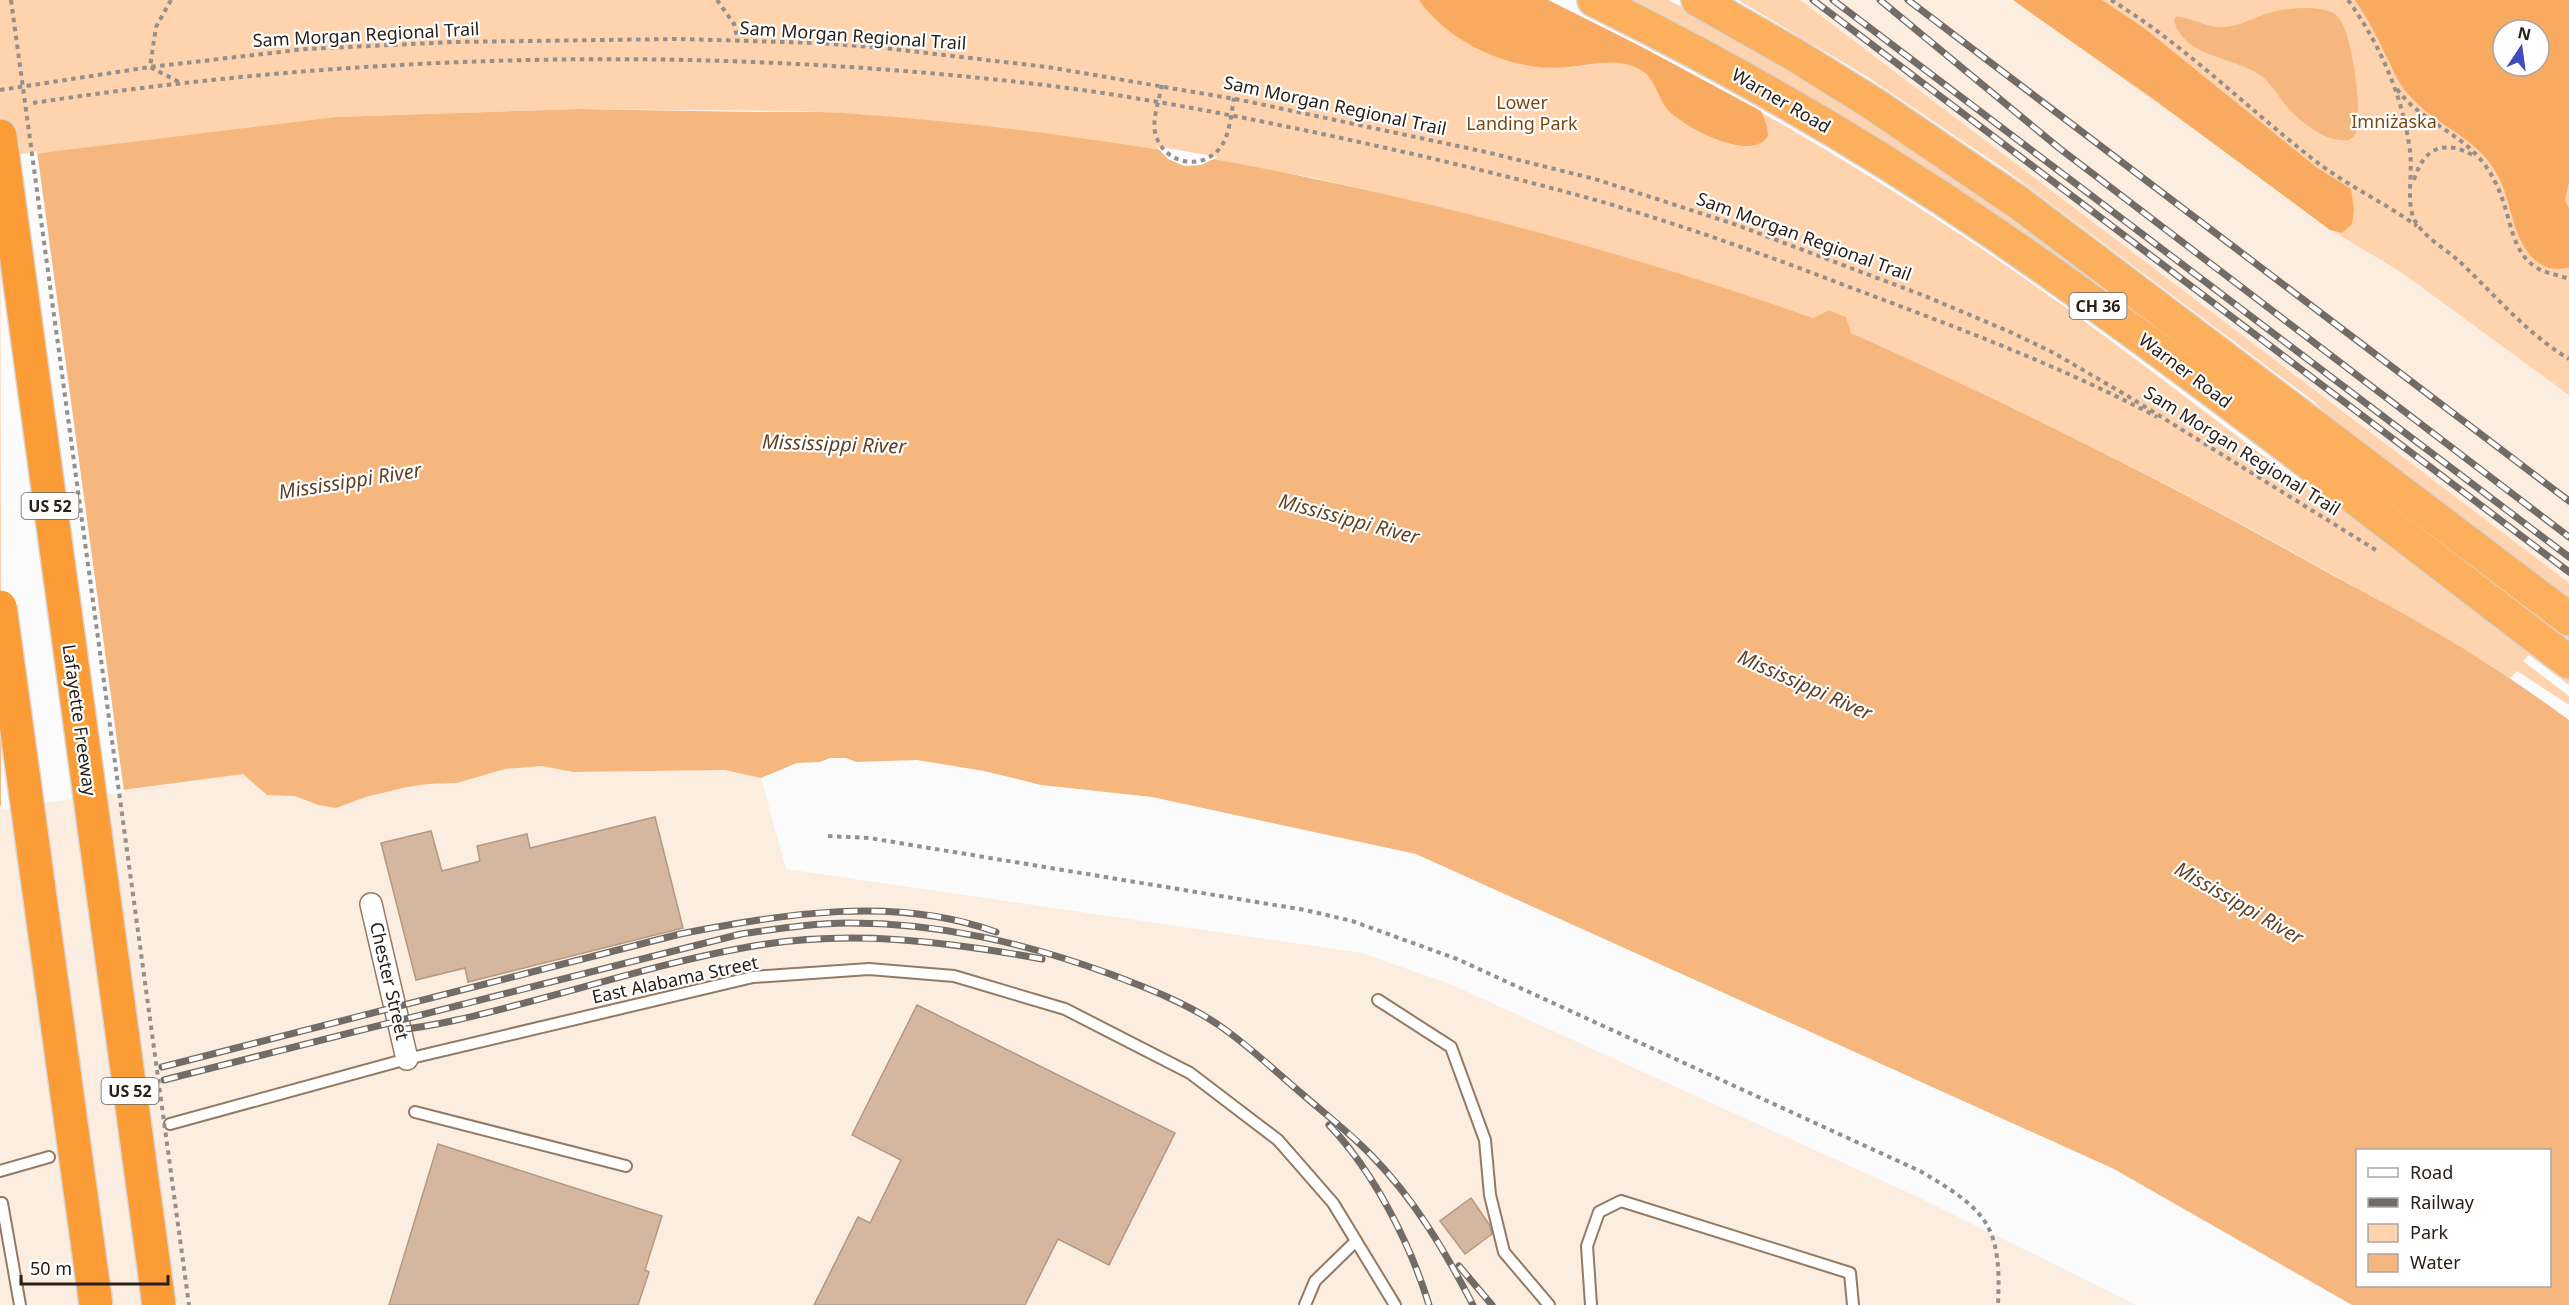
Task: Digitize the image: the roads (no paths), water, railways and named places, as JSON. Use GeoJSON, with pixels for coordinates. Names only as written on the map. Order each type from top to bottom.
{"type":"FeatureCollection","features":[{"type":"Feature","properties":{"kind":"highway","name":"Warner Road"},"geometry":{"type":"LineString","coordinates":[[1594,0],[1713,62],[1802,112],[1911,178],[1993,232],[2148,343],[2569,662]]}},
{"type":"Feature","properties":{"kind":"highway","name":"Warner Road"},"geometry":{"type":"LineString","coordinates":[[1698,0],[1862,97],[2010,197],[2569,619]]}},
{"type":"Feature","properties":{"kind":"highway","name":"Lafayette Freeway"},"geometry":{"type":"LineString","coordinates":[[0,136],[159,1305]]}},
{"type":"Feature","properties":{"kind":"highway"},"geometry":{"type":"LineString","coordinates":[[0,608],[96,1305]]}},
{"type":"Feature","properties":{"kind":"street","name":"Chester Street"},"geometry":{"type":"LineString","coordinates":[[370,904],[407,1059]]}},
{"type":"Feature","properties":{"kind":"lane","name":"East Alabama Street"},"geometry":{"type":"LineString","coordinates":[[170,1124],[407,1059],[753,977],[869,969],[954,976],[1065,1009],[1190,1073],[1278,1140],[1333,1203],[1395,1305]]}},
{"type":"Feature","properties":{"kind":"lane"},"geometry":{"type":"LineString","coordinates":[[1378,1000],[1450,1047],[1485,1140],[1490,1195],[1504,1252],[1549,1305]]}},
{"type":"Feature","properties":{"kind":"lane"},"geometry":{"type":"LineString","coordinates":[[415,1112],[626,1166]]}},
{"type":"Feature","properties":{"kind":"lane"},"geometry":{"type":"LineString","coordinates":[[0,1171],[49,1157]]}},
{"type":"Feature","properties":{"kind":"lane"},"geometry":{"type":"LineString","coordinates":[[1591,1305],[1587,1246],[1599,1212],[1621,1202],[1850,1274],[1853,1305]]}},
{"type":"Feature","properties":{"kind":"lane"},"geometry":{"type":"LineString","coordinates":[[2,1203],[20,1305]]}},
{"type":"Feature","properties":{"kind":"lane"},"geometry":{"type":"LineString","coordinates":[[1305,1305],[1315,1281],[1356,1241]]}},
{"type":"Feature","properties":{"kind":"water"},"geometry":{"type":"Polygon","coordinates":[[[2309,8],[2326,10],[2336,15],[2344,26],[2348,39],[2355,72],[2358,106],[2357,131],[2349,140],[2322,135],[2304,123],[2260,75],[2199,49],[2188,42],[2174,21],[2175,17],[2179,17],[2227,27],[2277,11],[2309,8]]]}},
{"type":"Feature","properties":{"kind":"water","name":"Mississippi River"},"geometry":{"type":"Polygon","coordinates":[[[578,109],[819,112],[979,125],[1101,141],[1342,184],[1461,212],[1580,244],[1697,279],[1813,318],[1829,310],[1846,317],[1851,333],[1971,388],[2150,476],[2385,604],[2505,675],[2569,720],[2569,1305],[2352,1305],[2114,1169],[1416,854],[1152,797],[1041,785],[984,771],[917,760],[856,762],[846,758],[830,758],[820,762],[797,763],[761,778],[725,770],[573,772],[542,766],[505,769],[457,783],[407,787],[366,797],[336,808],[318,805],[295,796],[267,795],[243,774],[0,806],[0,161],[49,152],[336,117],[578,109]]]}},
{"type":"Feature","properties":{"kind":"railway"},"geometry":{"type":"LineString","coordinates":[[1813,0],[2569,572]]}},
{"type":"Feature","properties":{"kind":"railway"},"geometry":{"type":"LineString","coordinates":[[1833,0],[2569,557]]}},
{"type":"Feature","properties":{"kind":"railway"},"geometry":{"type":"LineString","coordinates":[[1880,0],[2059,148],[2569,537]]}},
{"type":"Feature","properties":{"kind":"railway"},"geometry":{"type":"LineString","coordinates":[[1908,0],[2569,501]]}},
{"type":"Feature","properties":{"kind":"railway"},"geometry":{"type":"LineString","coordinates":[[162,1067],[680,934],[759,920],[799,915],[879,911],[918,914],[957,921],[996,932]]}},
{"type":"Feature","properties":{"kind":"railway"},"geometry":{"type":"LineString","coordinates":[[164,1080],[741,934],[836,923],[883,924],[949,931],[1014,944],[1110,974],[1180,1003],[1220,1026],[1346,1131],[1387,1173],[1428,1226],[1473,1305]]}},
{"type":"Feature","properties":{"kind":"railway"},"geometry":{"type":"LineString","coordinates":[[397,1030],[470,1017],[689,959],[785,942],[859,938],[895,940],[969,947],[1042,959]]}},
{"type":"Feature","properties":{"kind":"railway"},"geometry":{"type":"LineString","coordinates":[[1329,1125],[1361,1164],[1389,1209],[1412,1257],[1429,1305]]}},
{"type":"Feature","properties":{"kind":"railway"},"geometry":{"type":"LineString","coordinates":[[1459,1266],[1492,1305]]}},
{"type":"Feature","properties":{"kind":"park label","name":"Lower Landing Park"},"geometry":{"type":"Point","coordinates":[1522,113]}},
{"type":"Feature","properties":{"kind":"park label","name":"Imniżaska"},"geometry":{"type":"Point","coordinates":[2394,122]}}]}
